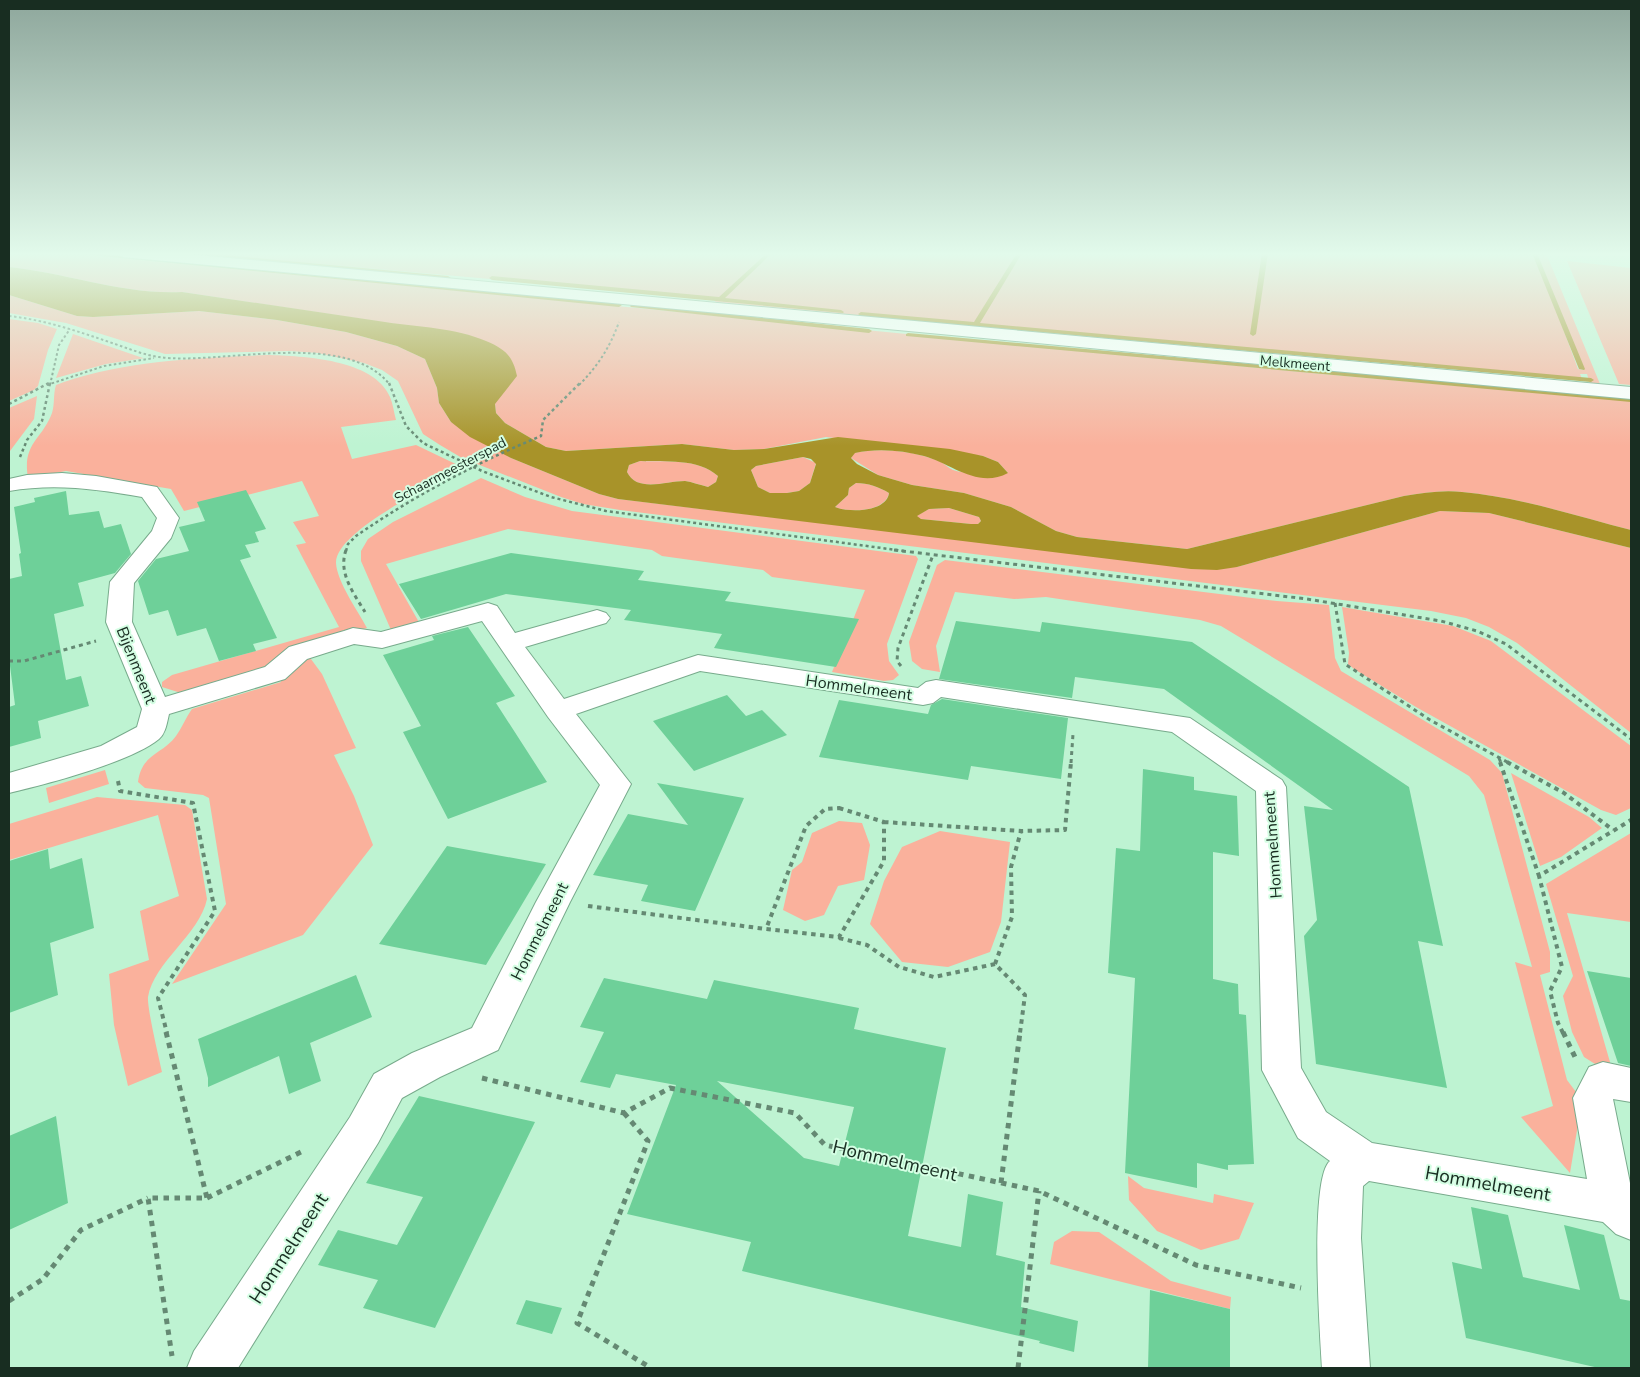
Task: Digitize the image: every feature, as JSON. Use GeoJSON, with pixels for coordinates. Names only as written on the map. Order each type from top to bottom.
{"type":"FeatureCollection","features":[{"type":"Feature","properties":{"kind":"street","name":"Melkmeent"},"geometry":{"type":"LineString","coordinates":[[798,317],[1631,394]]}},
{"type":"Feature","properties":{"kind":"street","name":"Bijenmeent"},"geometry":{"type":"LineString","coordinates":[[9,783],[111,753],[150,732],[156,709],[119,622],[122,582],[163,533],[168,518],[149,492],[60,478],[18,483]]}},
{"type":"Feature","properties":{"kind":"street"},"geometry":{"type":"LineString","coordinates":[[156,709],[275,673],[298,653],[353,636],[382,640],[488,611],[558,711]]}},
{"type":"Feature","properties":{"kind":"street"},"geometry":{"type":"LineString","coordinates":[[509,643],[597,618]]}},
{"type":"Feature","properties":{"kind":"street","name":"Hommelmeent"},"geometry":{"type":"LineString","coordinates":[[211,1368],[364,1130],[388,1086],[426,1065],[485,1039],[552,902],[616,784],[558,711],[698,663],[923,697],[936,688],[1180,724],[1271,787],[1282,1070],[1312,1125],[1363,1161],[1622,1211]]}},
{"type":"Feature","properties":{"kind":"street"},"geometry":{"type":"LineString","coordinates":[[1617,1082],[1593,1098],[1622,1211]]}},
{"type":"Feature","properties":{"kind":"street"},"geometry":{"type":"LineString","coordinates":[[1346,1368],[1340,1297],[1339,1238],[1342,1177],[1363,1161]]}},
{"type":"Feature","properties":{"kind":"path"},"geometry":{"type":"LineString","coordinates":[[16,317],[70,329],[157,357]]}},
{"type":"Feature","properties":{"kind":"path","name":"Schaarmeesterspad"},"geometry":{"type":"LineString","coordinates":[[382,640],[350,586],[344,572],[342,562],[348,544],[380,518],[496,454],[541,436],[543,420],[593,371],[610,346],[619,317]]}},
{"type":"Feature","properties":{"kind":"path"},"geometry":{"type":"LineString","coordinates":[[18,483],[20,457],[27,440],[42,421],[59,345],[70,329]]}},
{"type":"Feature","properties":{"kind":"path"},"geometry":{"type":"LineString","coordinates":[[9,404],[50,384],[104,366],[157,357],[282,354],[339,357],[372,369],[388,382],[399,401],[403,418],[409,431],[417,439],[443,454],[560,502],[606,511],[932,555],[1335,603],[1440,621],[1477,631],[1506,644],[1631,739]]}},
{"type":"Feature","properties":{"kind":"path"},"geometry":{"type":"LineString","coordinates":[[923,697],[898,662],[898,648],[932,555]]}},
{"type":"Feature","properties":{"kind":"path"},"geometry":{"type":"LineString","coordinates":[[1335,603],[1345,664],[1430,720],[1564,793],[1612,830]]}},
{"type":"Feature","properties":{"kind":"path"},"geometry":{"type":"LineString","coordinates":[[9,661],[24,661],[123,634]]}},
{"type":"Feature","properties":{"kind":"path"},"geometry":{"type":"LineString","coordinates":[[766,929],[806,826],[825,809],[839,808],[884,822],[1021,831],[1065,830],[1076,709]]}},
{"type":"Feature","properties":{"kind":"path"},"geometry":{"type":"LineString","coordinates":[[111,753],[120,792],[193,803],[215,911],[158,998],[207,1198]]}},
{"type":"Feature","properties":{"kind":"path"},"geometry":{"type":"LineString","coordinates":[[1498,756],[1539,876],[1562,967],[1550,991],[1558,1023],[1573,1055],[1617,1082]]}},
{"type":"Feature","properties":{"kind":"path"},"geometry":{"type":"LineString","coordinates":[[1539,876],[1631,820]]}},
{"type":"Feature","properties":{"kind":"path"},"geometry":{"type":"LineString","coordinates":[[839,938],[884,861],[884,822]]}},
{"type":"Feature","properties":{"kind":"path"},"geometry":{"type":"LineString","coordinates":[[995,964],[1012,917],[1011,867],[1021,831]]}},
{"type":"Feature","properties":{"kind":"path"},"geometry":{"type":"LineString","coordinates":[[552,902],[839,938],[867,945],[899,967],[934,977],[995,964]]}},
{"type":"Feature","properties":{"kind":"path"},"geometry":{"type":"LineString","coordinates":[[995,964],[1025,995],[1001,1183]]}},
{"type":"Feature","properties":{"kind":"path"},"geometry":{"type":"LineString","coordinates":[[426,1065],[624,1113],[648,1141],[577,1323],[651,1368]]}},
{"type":"Feature","properties":{"kind":"path","name":"Hommelmeent"},"geometry":{"type":"LineString","coordinates":[[624,1113],[670,1088],[795,1113],[825,1145],[1038,1191],[1196,1264],[1340,1297]]}},
{"type":"Feature","properties":{"kind":"path"},"geometry":{"type":"LineString","coordinates":[[9,1301],[43,1279],[81,1230],[148,1198],[207,1198],[311,1148]]}},
{"type":"Feature","properties":{"kind":"path"},"geometry":{"type":"LineString","coordinates":[[1018,1368],[1038,1191]]}},
{"type":"Feature","properties":{"kind":"path"},"geometry":{"type":"LineString","coordinates":[[148,1198],[172,1359]]}},
{"type":"Feature","properties":{"kind":"shaded area"},"geometry":{"type":"Polygon","coordinates":[[[33,317],[253,317],[346,332],[397,346],[425,359],[437,388],[439,403],[451,422],[511,458],[599,494],[618,499],[1022,547],[1237,567],[1440,511],[1489,513],[1631,548],[1631,733],[1517,643],[1489,627],[1466,618],[1431,611],[583,504],[462,458],[440,445],[423,434],[398,381],[382,370],[364,363],[318,353],[290,351],[165,354],[66,323],[33,317]]]}},
{"type":"Feature","properties":{"kind":"shaded area"},"geometry":{"type":"Polygon","coordinates":[[[253,317],[353,317],[437,328],[462,333],[493,344],[503,350],[510,358],[517,376],[495,404],[496,413],[505,423],[546,447],[566,451],[682,444],[734,450],[764,449],[838,437],[950,449],[983,456],[998,462],[1008,473],[997,477],[976,477],[924,456],[898,451],[863,451],[855,453],[851,458],[857,464],[878,475],[912,485],[964,493],[1011,507],[1056,531],[1077,537],[1187,549],[1404,496],[1455,491],[1505,498],[1631,530],[1631,548],[1489,513],[1440,511],[1237,567],[1217,570],[1191,569],[618,499],[599,494],[511,458],[470,437],[451,422],[439,403],[437,388],[425,359],[397,346],[346,332],[253,317]],[[803,457],[756,466],[751,470],[758,487],[770,493],[799,491],[810,483],[816,464],[811,459],[803,457]],[[640,461],[629,465],[627,472],[638,482],[645,484],[685,481],[708,487],[716,482],[718,476],[701,466],[681,462],[640,461]],[[856,483],[849,488],[848,495],[835,507],[849,510],[866,509],[882,504],[887,499],[889,493],[877,487],[856,483]],[[949,508],[929,509],[917,516],[921,519],[971,524],[978,524],[981,521],[979,517],[949,508]]]}},
{"type":"Feature","properties":{"kind":"shaded area"},"geometry":{"type":"Polygon","coordinates":[[[350,317],[733,317],[1322,374],[1631,401],[1631,530],[1505,498],[1455,491],[1404,496],[1187,549],[1077,537],[1056,531],[1011,507],[964,493],[912,485],[878,475],[851,458],[854,453],[864,451],[908,452],[941,462],[958,472],[1008,473],[998,462],[983,456],[826,437],[764,449],[734,450],[682,444],[566,451],[546,447],[505,423],[496,413],[495,404],[468,335],[350,317]]]}},
{"type":"Feature","properties":{"kind":"shaded area"},"geometry":{"type":"Polygon","coordinates":[[[839,317],[1559,317],[1578,369],[1584,370],[1563,317],[1572,317],[1600,384],[1591,387],[1587,374],[1580,374],[1582,379],[975,325],[973,330],[839,317]]]}},
{"type":"Feature","properties":{"kind":"shaded area"},"geometry":{"type":"Polygon","coordinates":[[[1591,317],[1631,317],[1631,385],[1619,384],[1591,317]]]}},
{"type":"Feature","properties":{"kind":"shaded area"},"geometry":{"type":"Polygon","coordinates":[[[9,319],[38,323],[57,329],[48,350],[38,386],[34,390],[9,401],[9,319]]]}},
{"type":"Feature","properties":{"kind":"shaded area"},"geometry":{"type":"Polygon","coordinates":[[[73,334],[145,358],[106,364],[56,378],[73,334]]]}},
{"type":"Feature","properties":{"kind":"shaded area"},"geometry":{"type":"Polygon","coordinates":[[[267,355],[336,362],[354,367],[382,384],[390,397],[396,420],[341,427],[352,459],[416,445],[464,468],[390,509],[369,523],[340,550],[336,563],[337,571],[348,596],[367,628],[288,651],[264,671],[181,693],[162,687],[162,682],[172,675],[339,627],[296,545],[306,543],[293,522],[319,516],[302,481],[184,511],[171,489],[66,471],[28,478],[27,466],[30,449],[52,413],[56,385],[114,369],[164,361],[267,355]]]}},
{"type":"Feature","properties":{"kind":"shaded area"},"geometry":{"type":"Polygon","coordinates":[[[37,396],[34,419],[10,451],[9,461],[9,408],[37,396]]]}},
{"type":"Feature","properties":{"kind":"shaded area"},"geometry":{"type":"Polygon","coordinates":[[[803,457],[816,463],[810,483],[799,491],[770,493],[758,487],[751,470],[756,466],[803,457]]]}},
{"type":"Feature","properties":{"kind":"shaded area"},"geometry":{"type":"Polygon","coordinates":[[[640,461],[681,462],[701,466],[718,476],[716,482],[708,487],[685,481],[645,484],[632,478],[627,472],[629,465],[640,461]]]}},
{"type":"Feature","properties":{"kind":"shaded area"},"geometry":{"type":"Polygon","coordinates":[[[481,478],[525,497],[572,511],[916,556],[918,559],[887,644],[889,661],[899,675],[893,680],[884,681],[832,672],[865,590],[772,577],[763,570],[662,556],[652,550],[508,529],[386,564],[420,624],[391,630],[361,561],[361,551],[368,539],[393,522],[481,478]]]}},
{"type":"Feature","properties":{"kind":"shaded area"},"geometry":{"type":"Polygon","coordinates":[[[856,483],[877,487],[889,493],[881,504],[874,507],[849,510],[835,507],[848,495],[849,488],[856,483]]]}},
{"type":"Feature","properties":{"kind":"shaded area"},"geometry":{"type":"Polygon","coordinates":[[[949,508],[979,517],[981,521],[978,524],[971,524],[921,519],[916,516],[929,509],[949,508]]]}},
{"type":"Feature","properties":{"kind":"shaded area"},"geometry":{"type":"Polygon","coordinates":[[[945,560],[1277,601],[1329,605],[1335,658],[1341,671],[1490,760],[1502,773],[1550,952],[1550,972],[1540,975],[1567,1080],[1582,1100],[1570,1173],[1521,1117],[1553,1106],[1515,962],[1532,967],[1484,795],[1469,776],[1221,626],[1200,620],[1046,597],[1014,599],[955,592],[936,646],[940,672],[922,669],[912,661],[909,642],[937,565],[945,560]]]}},
{"type":"Feature","properties":{"kind":"shaded area"},"geometry":{"type":"Polygon","coordinates":[[[1342,607],[1453,626],[1491,641],[1631,746],[1631,808],[1616,815],[1601,810],[1416,707],[1354,669],[1348,664],[1349,653],[1342,607]]]}},
{"type":"Feature","properties":{"kind":"shaded area"},"geometry":{"type":"Polygon","coordinates":[[[308,655],[322,674],[356,748],[334,755],[354,796],[373,845],[303,935],[172,984],[226,904],[209,798],[203,795],[145,788],[138,782],[140,772],[148,760],[176,736],[192,709],[281,682],[280,677],[308,655]]]}},
{"type":"Feature","properties":{"kind":"shaded area"},"geometry":{"type":"Polygon","coordinates":[[[105,770],[109,784],[49,803],[46,788],[105,770]]]}},
{"type":"Feature","properties":{"kind":"shaded area"},"geometry":{"type":"Polygon","coordinates":[[[1511,773],[1589,817],[1602,828],[1561,857],[1540,866],[1511,773]]]}},
{"type":"Feature","properties":{"kind":"shaded area"},"geometry":{"type":"Polygon","coordinates":[[[97,797],[185,805],[192,810],[207,899],[203,912],[196,924],[159,972],[152,984],[148,997],[151,1022],[162,1072],[128,1086],[114,1025],[109,974],[149,960],[140,911],[179,896],[158,815],[9,860],[9,824],[97,797]]]}},
{"type":"Feature","properties":{"kind":"shaded area"},"geometry":{"type":"Polygon","coordinates":[[[839,821],[862,823],[870,845],[864,880],[838,886],[824,915],[805,921],[783,910],[792,870],[802,862],[812,833],[839,821]]]}},
{"type":"Feature","properties":{"kind":"shaded area"},"geometry":{"type":"Polygon","coordinates":[[[940,831],[1010,842],[1001,922],[990,952],[948,967],[902,962],[870,924],[884,881],[902,847],[940,831]]]}},
{"type":"Feature","properties":{"kind":"shaded area"},"geometry":{"type":"Polygon","coordinates":[[[1631,833],[1631,922],[1567,913],[1614,1076],[1584,1057],[1572,1032],[1563,996],[1573,976],[1546,884],[1631,833]]]}},
{"type":"Feature","properties":{"kind":"shaded area"},"geometry":{"type":"Polygon","coordinates":[[[1128,1176],[1144,1188],[1213,1203],[1214,1194],[1254,1203],[1239,1239],[1201,1250],[1157,1231],[1129,1200],[1128,1176]]]}},
{"type":"Feature","properties":{"kind":"shaded area"},"geometry":{"type":"Polygon","coordinates":[[[1072,1231],[1099,1232],[1171,1281],[1231,1297],[1230,1309],[1050,1264],[1054,1242],[1072,1231]]]}},
{"type":"Feature","properties":{"kind":"building"},"geometry":{"type":"Polygon","coordinates":[[[246,490],[266,529],[255,532],[259,542],[245,545],[251,557],[240,560],[277,638],[253,644],[256,651],[219,661],[206,628],[177,636],[168,610],[149,615],[138,581],[156,559],[189,551],[179,527],[205,521],[197,502],[246,490]]]}},
{"type":"Feature","properties":{"kind":"building"},"geometry":{"type":"Polygon","coordinates":[[[66,491],[69,515],[99,511],[104,528],[121,524],[131,554],[115,573],[78,583],[84,606],[54,614],[66,680],[81,676],[89,706],[38,721],[41,738],[9,747],[9,707],[15,705],[9,658],[9,579],[22,576],[19,554],[21,553],[14,507],[35,502],[34,498],[66,491]]]}},
{"type":"Feature","properties":{"kind":"building"},"geometry":{"type":"Polygon","coordinates":[[[511,553],[644,571],[638,580],[731,592],[725,601],[859,619],[836,667],[714,648],[722,634],[624,620],[631,610],[506,594],[421,619],[399,584],[511,553]]]}},
{"type":"Feature","properties":{"kind":"building"},"geometry":{"type":"Polygon","coordinates":[[[956,621],[1040,632],[1042,622],[1192,642],[1409,787],[1443,946],[1418,941],[1447,1088],[1316,1064],[1304,936],[1317,920],[1304,806],[1333,810],[1164,689],[1075,677],[1072,698],[939,679],[956,621]]]}},
{"type":"Feature","properties":{"kind":"building"},"geometry":{"type":"Polygon","coordinates":[[[468,627],[515,696],[496,703],[547,782],[448,819],[403,732],[421,726],[383,655],[434,640],[432,636],[468,627]]]}},
{"type":"Feature","properties":{"kind":"building"},"geometry":{"type":"Polygon","coordinates":[[[727,695],[746,716],[762,710],[787,735],[694,771],[653,721],[727,695]]]}},
{"type":"Feature","properties":{"kind":"building"},"geometry":{"type":"Polygon","coordinates":[[[942,699],[1068,718],[1061,779],[971,766],[968,780],[819,757],[839,700],[928,714],[931,705],[942,699]]]}},
{"type":"Feature","properties":{"kind":"building"},"geometry":{"type":"Polygon","coordinates":[[[1143,769],[1194,777],[1194,790],[1237,796],[1239,856],[1213,852],[1213,979],[1238,984],[1239,1014],[1246,1015],[1254,1164],[1228,1165],[1228,1170],[1197,1163],[1197,1188],[1125,1173],[1135,978],[1108,973],[1116,848],[1140,851],[1143,769]]]}},
{"type":"Feature","properties":{"kind":"building"},"geometry":{"type":"Polygon","coordinates":[[[657,783],[744,798],[695,911],[641,901],[648,885],[593,875],[628,814],[688,825],[657,783]]]}},
{"type":"Feature","properties":{"kind":"building"},"geometry":{"type":"Polygon","coordinates":[[[447,846],[546,864],[486,965],[379,944],[447,846]]]}},
{"type":"Feature","properties":{"kind":"building"},"geometry":{"type":"Polygon","coordinates":[[[48,849],[50,869],[82,858],[94,928],[50,943],[58,995],[9,1013],[9,861],[48,849]]]}},
{"type":"Feature","properties":{"kind":"building"},"geometry":{"type":"Polygon","coordinates":[[[1587,971],[1631,978],[1631,1066],[1618,1063],[1587,971]]]}},
{"type":"Feature","properties":{"kind":"building"},"geometry":{"type":"Polygon","coordinates":[[[356,975],[372,1017],[310,1043],[321,1081],[289,1094],[279,1056],[208,1087],[208,1078],[198,1039],[356,975]]]}},
{"type":"Feature","properties":{"kind":"building"},"geometry":{"type":"Polygon","coordinates":[[[604,978],[707,999],[714,980],[859,1008],[854,1029],[946,1048],[908,1236],[961,1247],[968,1194],[1003,1202],[996,1255],[1025,1262],[1021,1307],[1078,1321],[1074,1352],[1039,1343],[1040,1341],[742,1271],[751,1242],[627,1214],[676,1085],[616,1074],[610,1088],[580,1082],[604,1032],[580,1027],[604,978]],[[717,1081],[804,1158],[839,1166],[854,1107],[717,1081]]]}},
{"type":"Feature","properties":{"kind":"building"},"geometry":{"type":"Polygon","coordinates":[[[419,1096],[535,1122],[435,1328],[363,1308],[378,1280],[318,1265],[338,1230],[397,1245],[423,1197],[366,1183],[419,1096]]]}},
{"type":"Feature","properties":{"kind":"building"},"geometry":{"type":"Polygon","coordinates":[[[56,1116],[68,1203],[9,1230],[9,1136],[56,1116]]]}},
{"type":"Feature","properties":{"kind":"building"},"geometry":{"type":"Polygon","coordinates":[[[1471,1207],[1508,1215],[1523,1277],[1580,1290],[1564,1225],[1604,1235],[1620,1299],[1631,1301],[1631,1368],[1599,1368],[1466,1338],[1452,1262],[1482,1269],[1471,1207]]]}},
{"type":"Feature","properties":{"kind":"building"},"geometry":{"type":"Polygon","coordinates":[[[1150,1290],[1230,1309],[1230,1368],[1148,1368],[1150,1290]]]}},
{"type":"Feature","properties":{"kind":"building"},"geometry":{"type":"Polygon","coordinates":[[[526,1300],[562,1308],[552,1334],[516,1324],[526,1300]]]}},
{"type":"Feature","properties":{"kind":"waterway"},"geometry":{"type":"LineString","coordinates":[[739,317],[869,331]]}},
{"type":"Feature","properties":{"kind":"waterway"},"geometry":{"type":"LineString","coordinates":[[898,317],[975,324]]}},
{"type":"Feature","properties":{"kind":"waterway"},"geometry":{"type":"LineString","coordinates":[[980,317],[976,324],[1591,380]]}},
{"type":"Feature","properties":{"kind":"waterway"},"geometry":{"type":"LineString","coordinates":[[1253,334],[1255,317]]}},
{"type":"Feature","properties":{"kind":"waterway"},"geometry":{"type":"LineString","coordinates":[[1561,317],[1582,369]]}},
{"type":"Feature","properties":{"kind":"waterway"},"geometry":{"type":"LineString","coordinates":[[908,335],[1631,400]]}}]}
